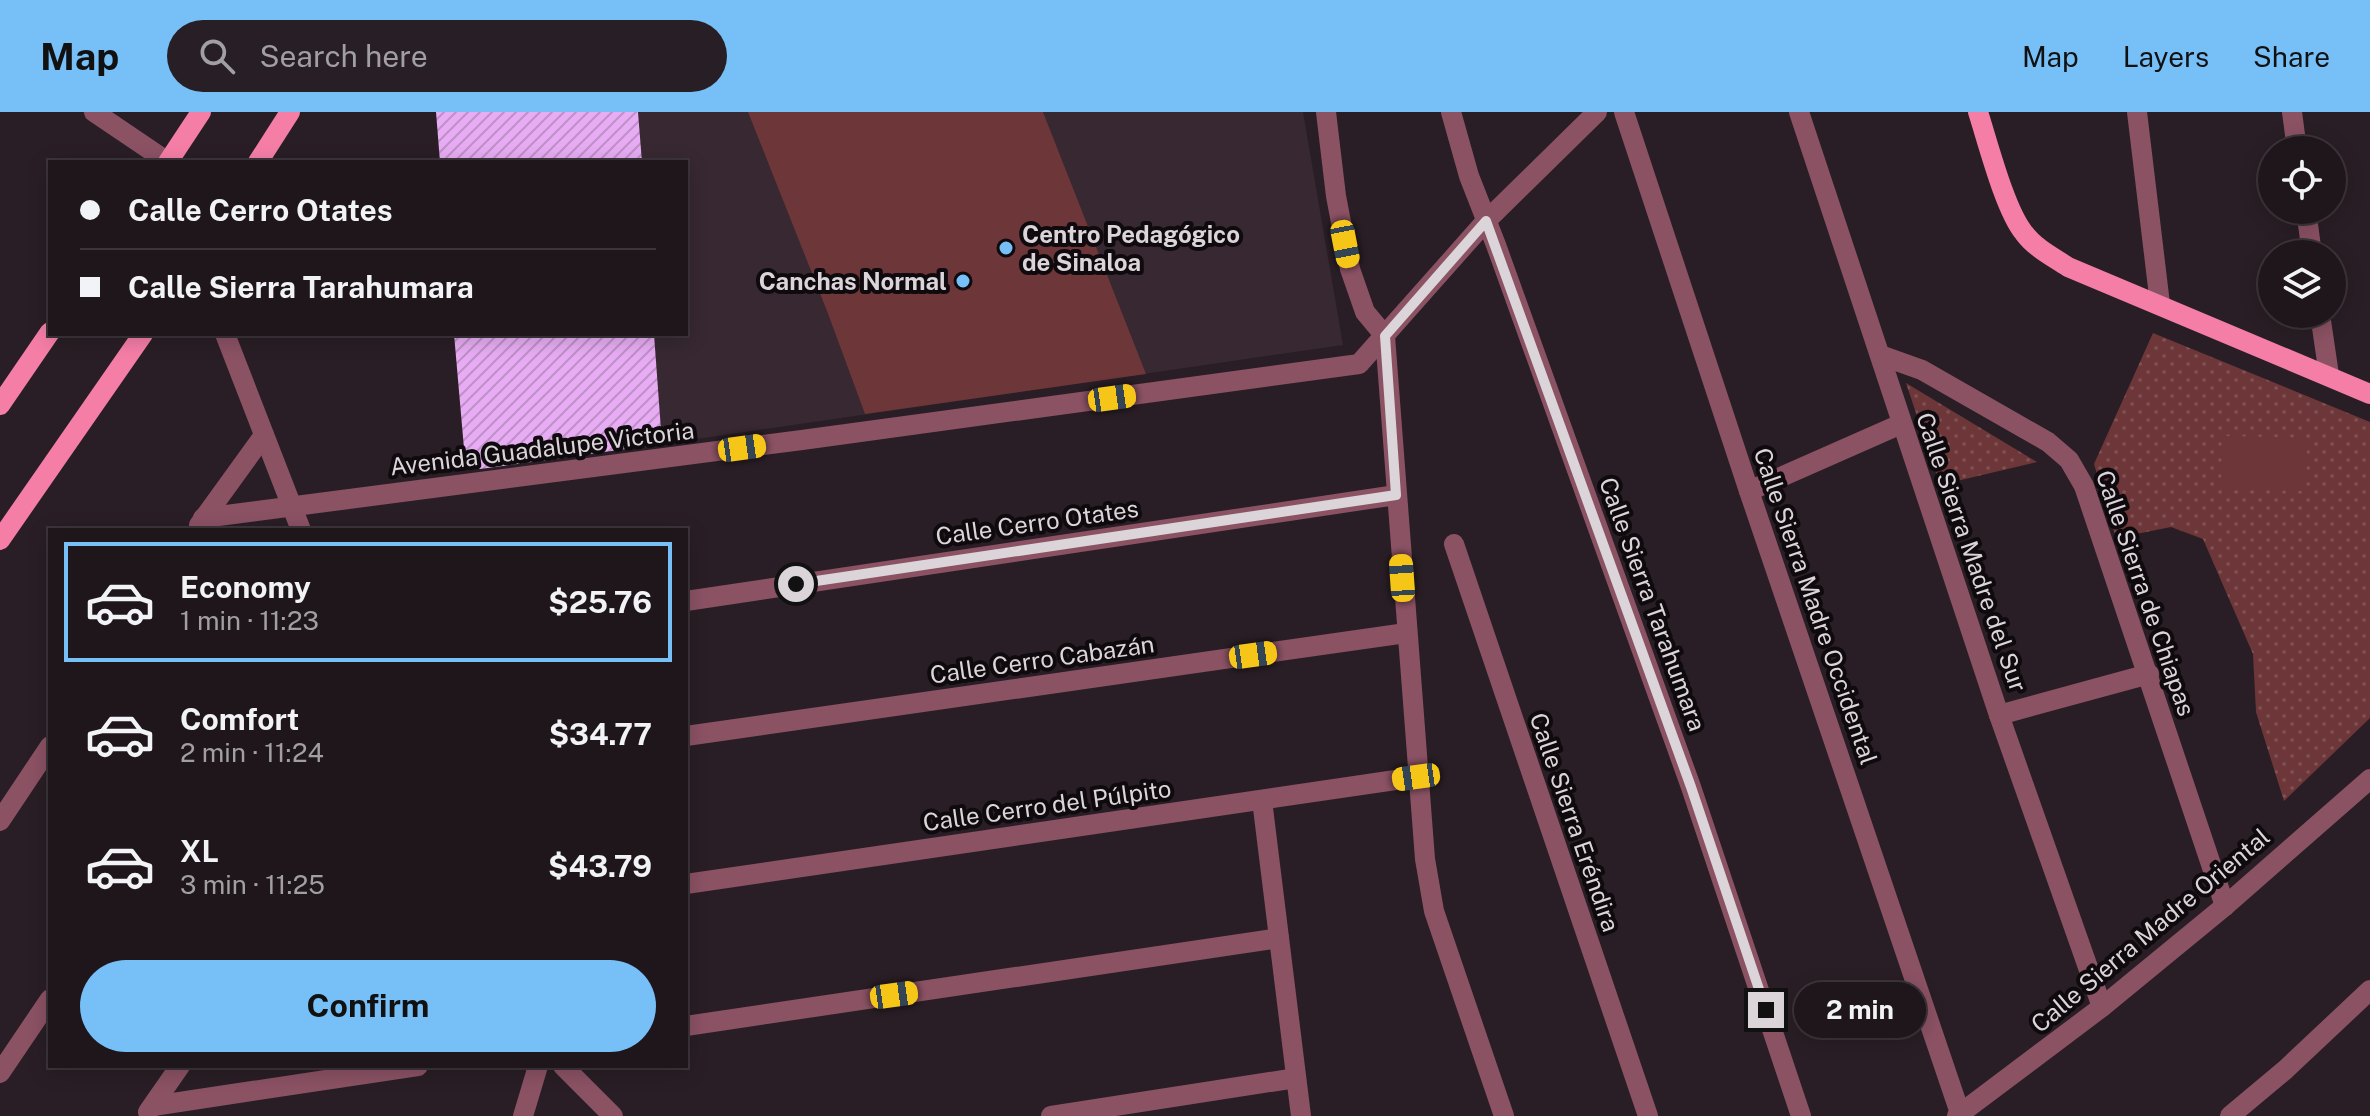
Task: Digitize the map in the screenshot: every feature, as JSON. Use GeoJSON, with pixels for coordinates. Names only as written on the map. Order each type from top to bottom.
{"type":"FeatureCollection","features":[{"type":"Feature","properties":{"kind":"main road"},"geometry":{"type":"LineString","coordinates":[[169,160],[201,112]]}},
{"type":"Feature","properties":{"kind":"main road"},"geometry":{"type":"LineString","coordinates":[[259,160],[290,112]]}},
{"type":"Feature","properties":{"kind":"main road"},"geometry":{"type":"LineString","coordinates":[[1978,112],[2004,191],[2022,232],[2040,249],[2068,267],[2370,394]]}},
{"type":"Feature","properties":{"kind":"main road"},"geometry":{"type":"LineString","coordinates":[[0,405],[48,335]]}},
{"type":"Feature","properties":{"kind":"main road"},"geometry":{"type":"LineString","coordinates":[[0,540],[142,336]]}},
{"type":"Feature","properties":{"kind":"street"},"geometry":{"type":"LineString","coordinates":[[94,112],[165,160]]}},
{"type":"Feature","properties":{"kind":"street"},"geometry":{"type":"LineString","coordinates":[[1326,112],[1336,196],[1350,269],[1365,312],[1385,336],[1416,777],[1434,911],[1504,1116]]}},
{"type":"Feature","properties":{"kind":"street","name":"Calle Sierra Tarahumara"},"geometry":{"type":"LineString","coordinates":[[1451,112],[1469,176],[1691,787],[1801,1116]]}},
{"type":"Feature","properties":{"kind":"street","name":"Avenida Guadalupe Victoria"},"geometry":{"type":"LineString","coordinates":[[199,524],[292,507],[1359,364],[1486,221],[1597,112]]}},
{"type":"Feature","properties":{"kind":"street","name":"Calle Sierra Madre Occidental"},"geometry":{"type":"LineString","coordinates":[[1624,112],[1960,1115]]}},
{"type":"Feature","properties":{"kind":"street","name":"Calle Sierra Madre del Sur"},"geometry":{"type":"LineString","coordinates":[[1799,112],[1999,715],[2102,1007]]}},
{"type":"Feature","properties":{"kind":"street"},"geometry":{"type":"LineString","coordinates":[[2137,112],[2160,304]]}},
{"type":"Feature","properties":{"kind":"street"},"geometry":{"type":"LineString","coordinates":[[2292,112],[2295,136]]}},
{"type":"Feature","properties":{"kind":"street"},"geometry":{"type":"LineString","coordinates":[[2322,328],[2329,375]]}},
{"type":"Feature","properties":{"kind":"street"},"geometry":{"type":"LineString","coordinates":[[226,336],[300,528]]}},
{"type":"Feature","properties":{"kind":"street","name":"Calle Sierra de Chiapas"},"geometry":{"type":"LineString","coordinates":[[1880,355],[1922,370],[2048,442],[2069,460],[2084,486],[2225,906]]}},
{"type":"Feature","properties":{"kind":"street"},"geometry":{"type":"LineString","coordinates":[[1749,491],[1901,424]]}},
{"type":"Feature","properties":{"kind":"street"},"geometry":{"type":"LineString","coordinates":[[199,524],[264,435]]}},
{"type":"Feature","properties":{"kind":"street","name":"Calle Cerro Otates"},"geometry":{"type":"LineString","coordinates":[[688,601],[1396,495]]}},
{"type":"Feature","properties":{"kind":"street","name":"Calle Sierra Eréndira"},"geometry":{"type":"LineString","coordinates":[[1454,544],[1648,1116]]}},
{"type":"Feature","properties":{"kind":"street","name":"Calle Cerro Cabazán"},"geometry":{"type":"LineString","coordinates":[[688,736],[1406,633]]}},
{"type":"Feature","properties":{"kind":"street"},"geometry":{"type":"LineString","coordinates":[[1999,715],[2149,674]]}},
{"type":"Feature","properties":{"kind":"street"},"geometry":{"type":"LineString","coordinates":[[0,821],[48,749]]}},
{"type":"Feature","properties":{"kind":"street","name":"Calle Cerro del Púlpito"},"geometry":{"type":"LineString","coordinates":[[688,884],[1416,777]]}},
{"type":"Feature","properties":{"kind":"street","name":"Calle Sierra Madre Oriental"},"geometry":{"type":"LineString","coordinates":[[1960,1115],[2102,1007],[2225,906],[2370,779]]}},
{"type":"Feature","properties":{"kind":"street"},"geometry":{"type":"LineString","coordinates":[[1262,800],[1301,1116]]}},
{"type":"Feature","properties":{"kind":"street"},"geometry":{"type":"LineString","coordinates":[[688,1026],[1279,938]]}},
{"type":"Feature","properties":{"kind":"street"},"geometry":{"type":"LineString","coordinates":[[2230,1116],[2285,1070],[2370,990]]}},
{"type":"Feature","properties":{"kind":"street"},"geometry":{"type":"LineString","coordinates":[[0,1073],[48,1002]]}},
{"type":"Feature","properties":{"kind":"street"},"geometry":{"type":"LineString","coordinates":[[149,1111],[179,1068]]}},
{"type":"Feature","properties":{"kind":"street"},"geometry":{"type":"LineString","coordinates":[[149,1111],[406,1068]]}},
{"type":"Feature","properties":{"kind":"street"},"geometry":{"type":"LineString","coordinates":[[523,1116],[537,1068]]}},
{"type":"Feature","properties":{"kind":"street"},"geometry":{"type":"LineString","coordinates":[[565,1068],[613,1116]]}},
{"type":"Feature","properties":{"kind":"street"},"geometry":{"type":"LineString","coordinates":[[1051,1116],[1296,1078]]}},
{"type":"Feature","properties":{"kind":"shaded area","name":"Centro Pedagógico de Sinaloa"},"geometry":{"type":"Polygon","coordinates":[[[638,112],[1303,112],[1343,345],[662,444],[654,336],[688,336],[688,160],[642,160],[638,112]]]}},
{"type":"Feature","properties":{"kind":"shaded area","name":"Canchas Normal"},"geometry":{"type":"Polygon","coordinates":[[[748,112],[1043,112],[1146,374],[865,414],[748,112]]]}},
{"type":"Feature","properties":{"kind":"shaded area"},"geometry":{"type":"Polygon","coordinates":[[[2153,333],[2370,422],[2370,718],[2284,801],[2256,712],[2253,654],[2203,539],[2171,527],[2116,538],[2094,464],[2153,333]]]}},
{"type":"Feature","properties":{"kind":"shaded area"},"geometry":{"type":"Polygon","coordinates":[[[1906,383],[2037,462],[1940,485],[1906,383]]]}},
{"type":"Feature","properties":{"kind":"shaded area"},"geometry":{"type":"Polygon","coordinates":[[[2222,436],[2307,438],[2306,491],[2221,489],[2222,436]]]}},
{"type":"Feature","properties":{"kind":"building"},"geometry":{"type":"Polygon","coordinates":[[[436,112],[638,112],[642,160],[440,160],[436,112]]]}},
{"type":"Feature","properties":{"kind":"building"},"geometry":{"type":"Polygon","coordinates":[[[454,336],[654,336],[662,444],[480,469],[465,460],[454,336]]]}},
{"type":"Feature","properties":{"kind":"place","name":"Centro Pedagógico de Sinaloa"},"geometry":{"type":"Point","coordinates":[1006,248]}},
{"type":"Feature","properties":{"kind":"place","name":"Canchas Normal"},"geometry":{"type":"Point","coordinates":[963,281]}},
{"type":"Feature","properties":{"kind":"route"},"geometry":{"type":"LineString","coordinates":[[796,584],[1396,495],[1385,336],[1486,221],[1691,787],[1766,1010]]}}]}
